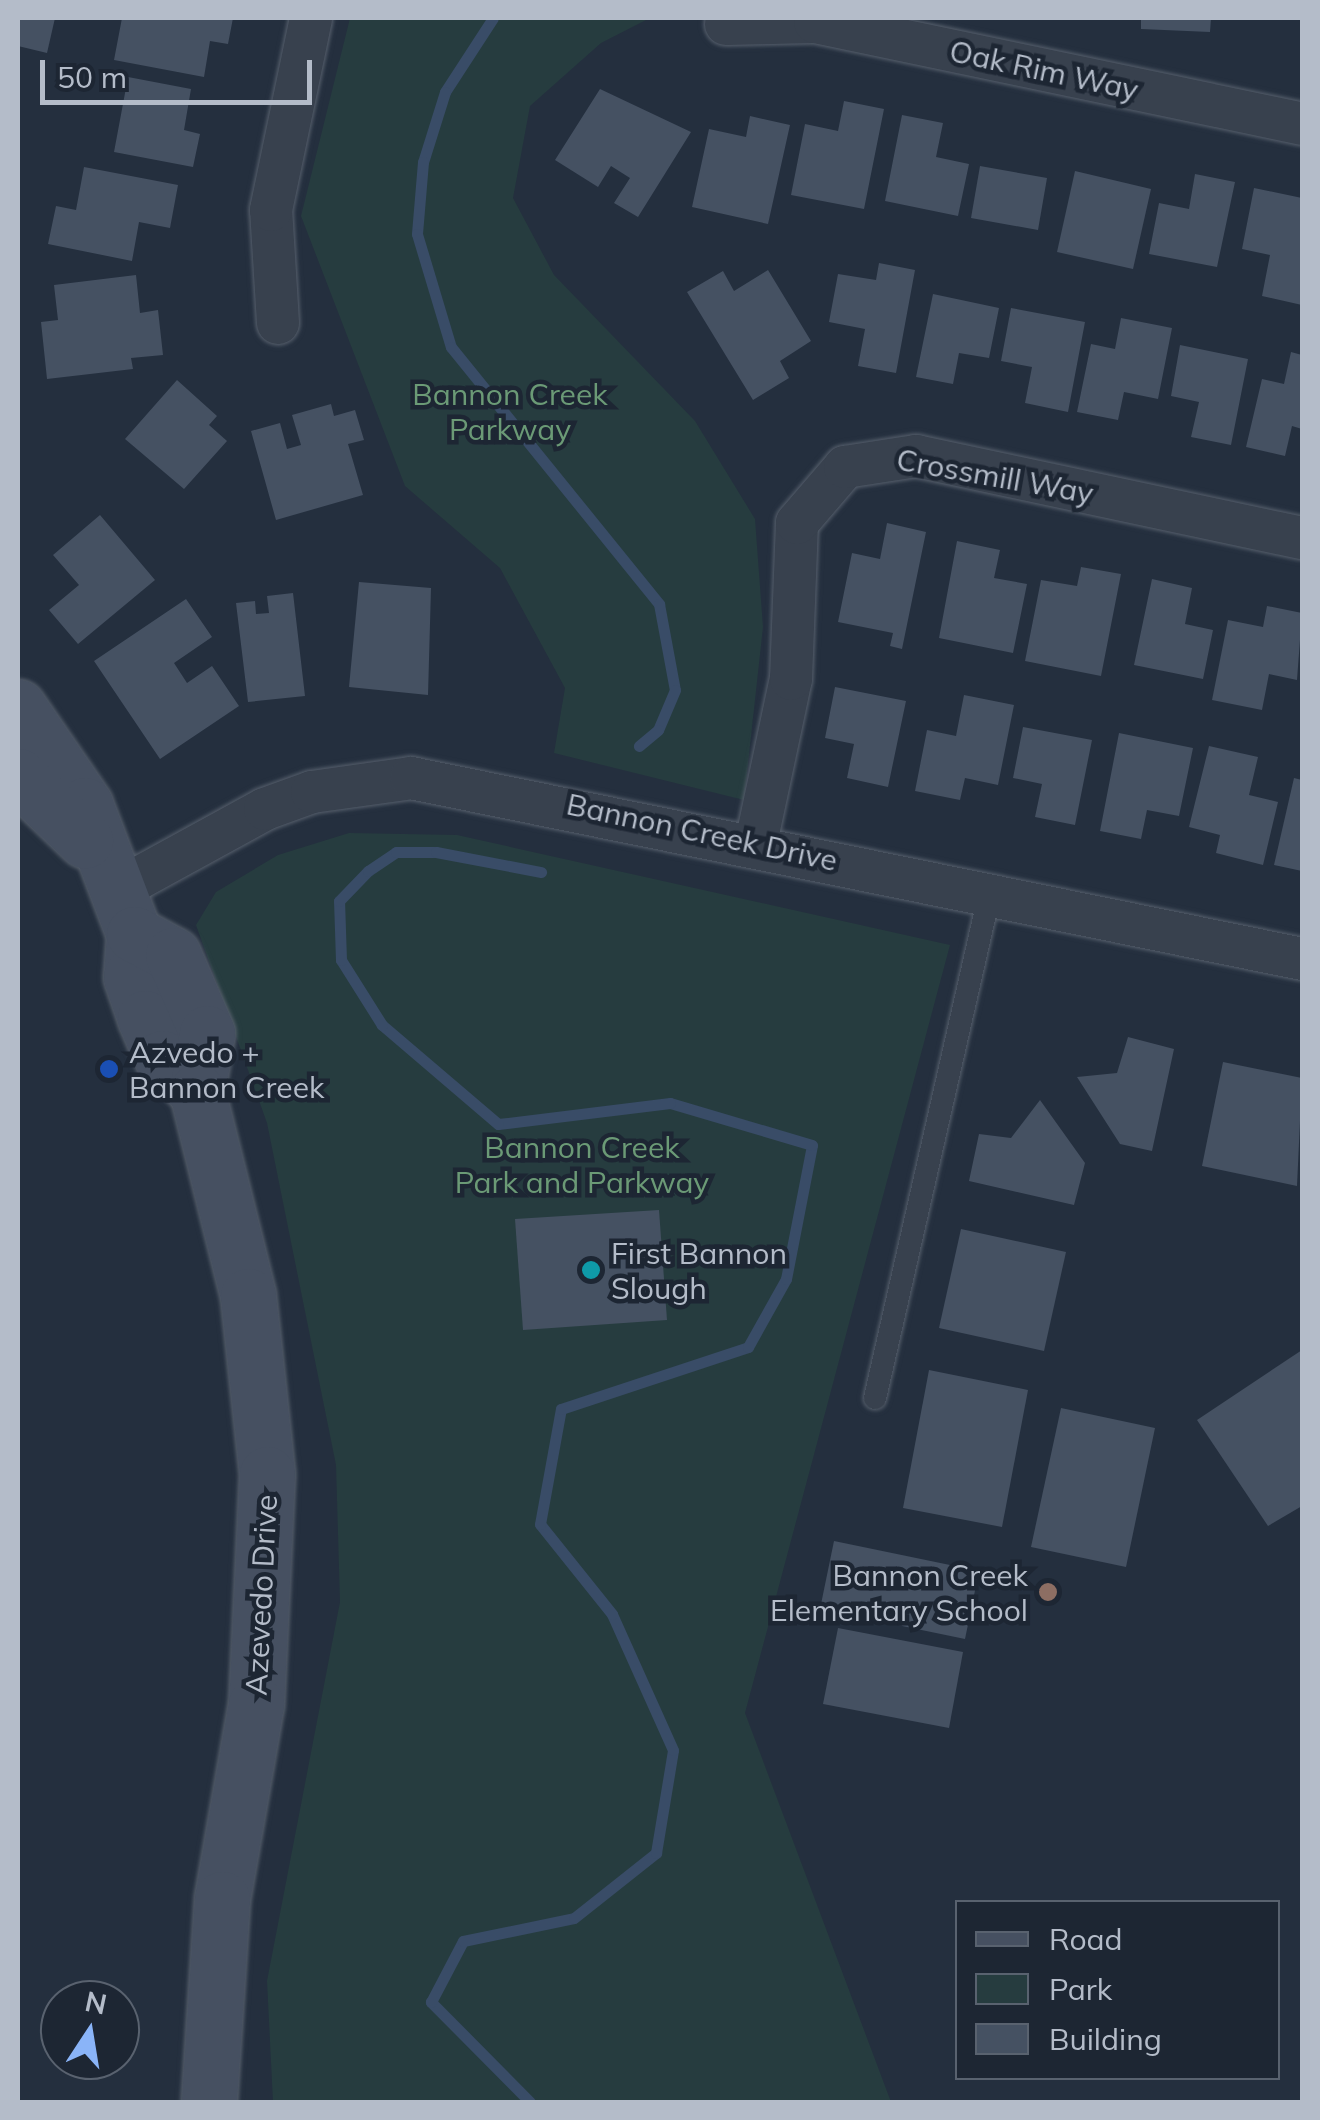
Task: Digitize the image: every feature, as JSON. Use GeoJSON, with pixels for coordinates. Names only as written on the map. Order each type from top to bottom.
{"type":"FeatureCollection","features":[{"type":"Feature","properties":{"kind":"street"},"geometry":{"type":"LineString","coordinates":[[278,323],[271,210],[311,18]]}},
{"type":"Feature","properties":{"kind":"street","name":"Oak Rim Way"},"geometry":{"type":"LineString","coordinates":[[726,24],[815,22],[1302,124]]}},
{"type":"Feature","properties":{"kind":"street","name":"Crossmill Way"},"geometry":{"type":"LineString","coordinates":[[756,843],[791,679],[797,523],[845,467],[916,456],[1302,538]]}},
{"type":"Feature","properties":{"kind":"street"},"geometry":{"type":"LineString","coordinates":[[18,706],[85,805],[119,892]]}},
{"type":"Feature","properties":{"kind":"street","name":"Azevedo Drive"},"geometry":{"type":"LineString","coordinates":[[18,776],[173,955],[207,1033],[197,1091],[248,1296],[267,1493],[256,1704],[222,1899],[208,2102]]}},
{"type":"Feature","properties":{"kind":"street","name":"Bannon Creek Drive"},"geometry":{"type":"LineString","coordinates":[[119,892],[265,809],[377,780],[460,781],[1302,958]]}},
{"type":"Feature","properties":{"kind":"lane"},"geometry":{"type":"LineString","coordinates":[[875,1398],[990,892]]}},
{"type":"Feature","properties":{"kind":"green space","name":"Bannon Creek Parkway"},"geometry":{"type":"Polygon","coordinates":[[[350,18],[650,18],[601,43],[530,106],[513,198],[554,275],[695,421],[755,519],[763,627],[744,800],[554,753],[565,688],[500,568],[405,486],[301,216],[350,18]]]}},
{"type":"Feature","properties":{"kind":"green space","name":"Bannon Creek Park and Parkway"},"geometry":{"type":"Polygon","coordinates":[[[349,833],[457,835],[950,945],[745,1713],[891,2102],[273,2102],[267,1981],[340,1602],[336,1465],[267,1123],[196,925],[216,892],[278,855],[349,833]]]}},
{"type":"Feature","properties":{"kind":"building"},"geometry":{"type":"Polygon","coordinates":[[[18,18],[55,18],[47,53],[18,46],[18,18]]]}},
{"type":"Feature","properties":{"kind":"building"},"geometry":{"type":"Polygon","coordinates":[[[122,18],[233,18],[228,44],[210,41],[204,77],[114,60],[122,18]]]}},
{"type":"Feature","properties":{"kind":"building"},"geometry":{"type":"Polygon","coordinates":[[[1141,18],[1211,18],[1210,32],[1141,29],[1141,18]]]}},
{"type":"Feature","properties":{"kind":"building"},"geometry":{"type":"Polygon","coordinates":[[[128,77],[191,89],[184,130],[200,134],[193,167],[114,152],[128,77]]]}},
{"type":"Feature","properties":{"kind":"building"},"geometry":{"type":"Polygon","coordinates":[[[600,89],[691,132],[638,217],[614,203],[630,178],[611,166],[598,187],[555,160],[600,89]]]}},
{"type":"Feature","properties":{"kind":"building"},"geometry":{"type":"Polygon","coordinates":[[[844,101],[884,109],[864,209],[791,195],[805,124],[838,131],[844,101]]]}},
{"type":"Feature","properties":{"kind":"building"},"geometry":{"type":"Polygon","coordinates":[[[902,115],[943,123],[936,157],[969,164],[958,216],[885,201],[902,115]]]}},
{"type":"Feature","properties":{"kind":"building"},"geometry":{"type":"Polygon","coordinates":[[[750,116],[790,125],[768,224],[692,207],[709,129],[746,137],[750,116]]]}},
{"type":"Feature","properties":{"kind":"building"},"geometry":{"type":"Polygon","coordinates":[[[980,166],[1047,178],[1038,230],[971,218],[980,166]]]}},
{"type":"Feature","properties":{"kind":"building"},"geometry":{"type":"Polygon","coordinates":[[[84,167],[178,185],[170,228],[139,222],[132,261],[48,244],[56,206],[76,210],[84,167]]]}},
{"type":"Feature","properties":{"kind":"building"},"geometry":{"type":"Polygon","coordinates":[[[1075,171],[1151,189],[1133,269],[1057,252],[1075,171]]]}},
{"type":"Feature","properties":{"kind":"building"},"geometry":{"type":"Polygon","coordinates":[[[1195,174],[1235,182],[1217,267],[1149,254],[1159,203],[1189,209],[1195,174]]]}},
{"type":"Feature","properties":{"kind":"building"},"geometry":{"type":"Polygon","coordinates":[[[1254,188],[1302,198],[1302,305],[1262,296],[1270,255],[1242,249],[1254,188]]]}},
{"type":"Feature","properties":{"kind":"building"},"geometry":{"type":"Polygon","coordinates":[[[879,263],[915,270],[896,373],[858,366],[865,329],[829,322],[838,274],[876,280],[879,263]]]}},
{"type":"Feature","properties":{"kind":"building"},"geometry":{"type":"Polygon","coordinates":[[[768,270],[811,341],[780,361],[789,378],[753,400],[687,292],[723,271],[734,291],[768,270]]]}},
{"type":"Feature","properties":{"kind":"building"},"geometry":{"type":"Polygon","coordinates":[[[136,275],[140,313],[158,310],[163,355],[131,358],[133,369],[47,379],[41,322],[58,320],[54,285],[136,275]]]}},
{"type":"Feature","properties":{"kind":"building"},"geometry":{"type":"Polygon","coordinates":[[[933,294],[999,308],[989,358],[959,353],[953,384],[916,377],[933,294]]]}},
{"type":"Feature","properties":{"kind":"building"},"geometry":{"type":"Polygon","coordinates":[[[1011,308],[1085,322],[1068,412],[1025,403],[1032,367],[1001,361],[1011,308]]]}},
{"type":"Feature","properties":{"kind":"building"},"geometry":{"type":"Polygon","coordinates":[[[1121,318],[1172,328],[1158,399],[1124,392],[1118,420],[1077,412],[1091,344],[1115,349],[1121,318]]]}},
{"type":"Feature","properties":{"kind":"building"},"geometry":{"type":"Polygon","coordinates":[[[1180,345],[1248,359],[1231,445],[1191,437],[1199,402],[1171,396],[1180,345]]]}},
{"type":"Feature","properties":{"kind":"building"},"geometry":{"type":"Polygon","coordinates":[[[1291,352],[1302,355],[1302,429],[1292,426],[1285,456],[1246,447],[1262,379],[1284,384],[1291,352]]]}},
{"type":"Feature","properties":{"kind":"building"},"geometry":{"type":"Polygon","coordinates":[[[177,380],[217,416],[209,425],[227,441],[184,489],[125,439],[177,380]]]}},
{"type":"Feature","properties":{"kind":"building"},"geometry":{"type":"Polygon","coordinates":[[[331,404],[334,416],[355,410],[364,440],[348,444],[363,495],[276,520],[251,431],[280,423],[287,449],[301,445],[292,415],[331,404]]]}},
{"type":"Feature","properties":{"kind":"building"},"geometry":{"type":"Polygon","coordinates":[[[100,515],[155,580],[78,644],[49,610],[79,585],[53,555],[100,515]]]}},
{"type":"Feature","properties":{"kind":"building"},"geometry":{"type":"Polygon","coordinates":[[[887,523],[926,532],[902,649],[890,646],[893,633],[838,622],[852,553],[880,559],[887,523]]]}},
{"type":"Feature","properties":{"kind":"building"},"geometry":{"type":"Polygon","coordinates":[[[957,541],[1000,550],[994,578],[1027,584],[1013,653],[939,638],[957,541]]]}},
{"type":"Feature","properties":{"kind":"building"},"geometry":{"type":"Polygon","coordinates":[[[1081,567],[1121,574],[1101,676],[1025,661],[1041,580],[1077,586],[1081,567]]]}},
{"type":"Feature","properties":{"kind":"building"},"geometry":{"type":"Polygon","coordinates":[[[1152,579],[1192,588],[1185,624],[1213,630],[1203,679],[1134,665],[1152,579]]]}},
{"type":"Feature","properties":{"kind":"building"},"geometry":{"type":"Polygon","coordinates":[[[359,582],[431,588],[428,695],[349,687],[359,582]]]}},
{"type":"Feature","properties":{"kind":"building"},"geometry":{"type":"Polygon","coordinates":[[[293,593],[305,696],[248,702],[236,603],[255,601],[256,614],[269,613],[267,596],[293,593]]]}},
{"type":"Feature","properties":{"kind":"building"},"geometry":{"type":"Polygon","coordinates":[[[186,599],[212,637],[174,663],[187,683],[212,666],[239,706],[160,759],[94,661],[186,599]]]}},
{"type":"Feature","properties":{"kind":"building"},"geometry":{"type":"Polygon","coordinates":[[[1267,606],[1302,613],[1297,680],[1269,674],[1262,710],[1212,700],[1228,620],[1263,627],[1267,606]]]}},
{"type":"Feature","properties":{"kind":"building"},"geometry":{"type":"Polygon","coordinates":[[[835,687],[906,701],[888,787],[847,778],[854,744],[825,738],[835,687]]]}},
{"type":"Feature","properties":{"kind":"building"},"geometry":{"type":"Polygon","coordinates":[[[964,695],[1014,705],[998,785],[965,778],[960,800],[915,791],[927,730],[956,736],[964,695]]]}},
{"type":"Feature","properties":{"kind":"building"},"geometry":{"type":"Polygon","coordinates":[[[1023,727],[1092,740],[1075,825],[1035,817],[1042,784],[1013,778],[1023,727]]]}},
{"type":"Feature","properties":{"kind":"building"},"geometry":{"type":"Polygon","coordinates":[[[1119,733],[1193,748],[1179,816],[1147,810],[1141,839],[1100,831],[1119,733]]]}},
{"type":"Feature","properties":{"kind":"building"},"geometry":{"type":"Polygon","coordinates":[[[1209,746],[1258,757],[1249,795],[1278,802],[1263,865],[1216,853],[1220,835],[1189,827],[1209,746]]]}},
{"type":"Feature","properties":{"kind":"building"},"geometry":{"type":"Polygon","coordinates":[[[1294,778],[1302,780],[1302,871],[1274,865],[1294,778]]]}},
{"type":"Feature","properties":{"kind":"building"},"geometry":{"type":"Polygon","coordinates":[[[1128,1037],[1174,1049],[1152,1151],[1120,1144],[1077,1077],[1117,1073],[1128,1037]]]}},
{"type":"Feature","properties":{"kind":"building"},"geometry":{"type":"Polygon","coordinates":[[[1223,1062],[1302,1078],[1297,1186],[1202,1166],[1223,1062]]]}},
{"type":"Feature","properties":{"kind":"building"},"geometry":{"type":"Polygon","coordinates":[[[1040,1100],[1085,1163],[1074,1205],[969,1181],[979,1134],[1011,1138],[1040,1100]]]}},
{"type":"Feature","properties":{"kind":"building","name":"First Bannon Slough"},"geometry":{"type":"Polygon","coordinates":[[[659,1210],[667,1320],[523,1330],[515,1219],[659,1210]]]}},
{"type":"Feature","properties":{"kind":"building"},"geometry":{"type":"Polygon","coordinates":[[[961,1229],[1066,1252],[1044,1351],[939,1328],[961,1229]]]}},
{"type":"Feature","properties":{"kind":"building"},"geometry":{"type":"Polygon","coordinates":[[[1302,1350],[1302,1506],[1268,1526],[1197,1420],[1302,1350]]]}},
{"type":"Feature","properties":{"kind":"building"},"geometry":{"type":"Polygon","coordinates":[[[929,1370],[1028,1390],[1002,1527],[903,1508],[929,1370]]]}},
{"type":"Feature","properties":{"kind":"building"},"geometry":{"type":"Polygon","coordinates":[[[1061,1408],[1155,1428],[1126,1567],[1031,1547],[1061,1408]]]}},
{"type":"Feature","properties":{"kind":"building"},"geometry":{"type":"Polygon","coordinates":[[[834,1541],[979,1571],[965,1639],[820,1609],[834,1541]]]}},
{"type":"Feature","properties":{"kind":"building"},"geometry":{"type":"Polygon","coordinates":[[[838,1628],[963,1652],[949,1728],[823,1704],[838,1628]]]}},
{"type":"Feature","properties":{"kind":"waterway"},"geometry":{"type":"LineString","coordinates":[[493,18],[445,92],[423,162],[417,234],[451,347],[659,604],[675,690],[658,730],[639,746]]}},
{"type":"Feature","properties":{"kind":"waterway"},"geometry":{"type":"LineString","coordinates":[[530,2102],[431,2002],[463,1941],[574,1918],[656,1853],[673,1750],[612,1614],[540,1524],[561,1409],[748,1347],[786,1279],[812,1145],[670,1103],[498,1124],[382,1025],[341,960],[339,901],[368,871],[396,852],[436,852],[541,872]]}},
{"type":"Feature","properties":{"kind":"place","name":"Azvedo + Bannon Creek"},"geometry":{"type":"Point","coordinates":[109,1069]}},
{"type":"Feature","properties":{"kind":"place","name":"First Bannon Slough"},"geometry":{"type":"Point","coordinates":[591,1270]}},
{"type":"Feature","properties":{"kind":"place","name":"Bannon Creek Elementary School"},"geometry":{"type":"Point","coordinates":[1048,1592]}}]}
